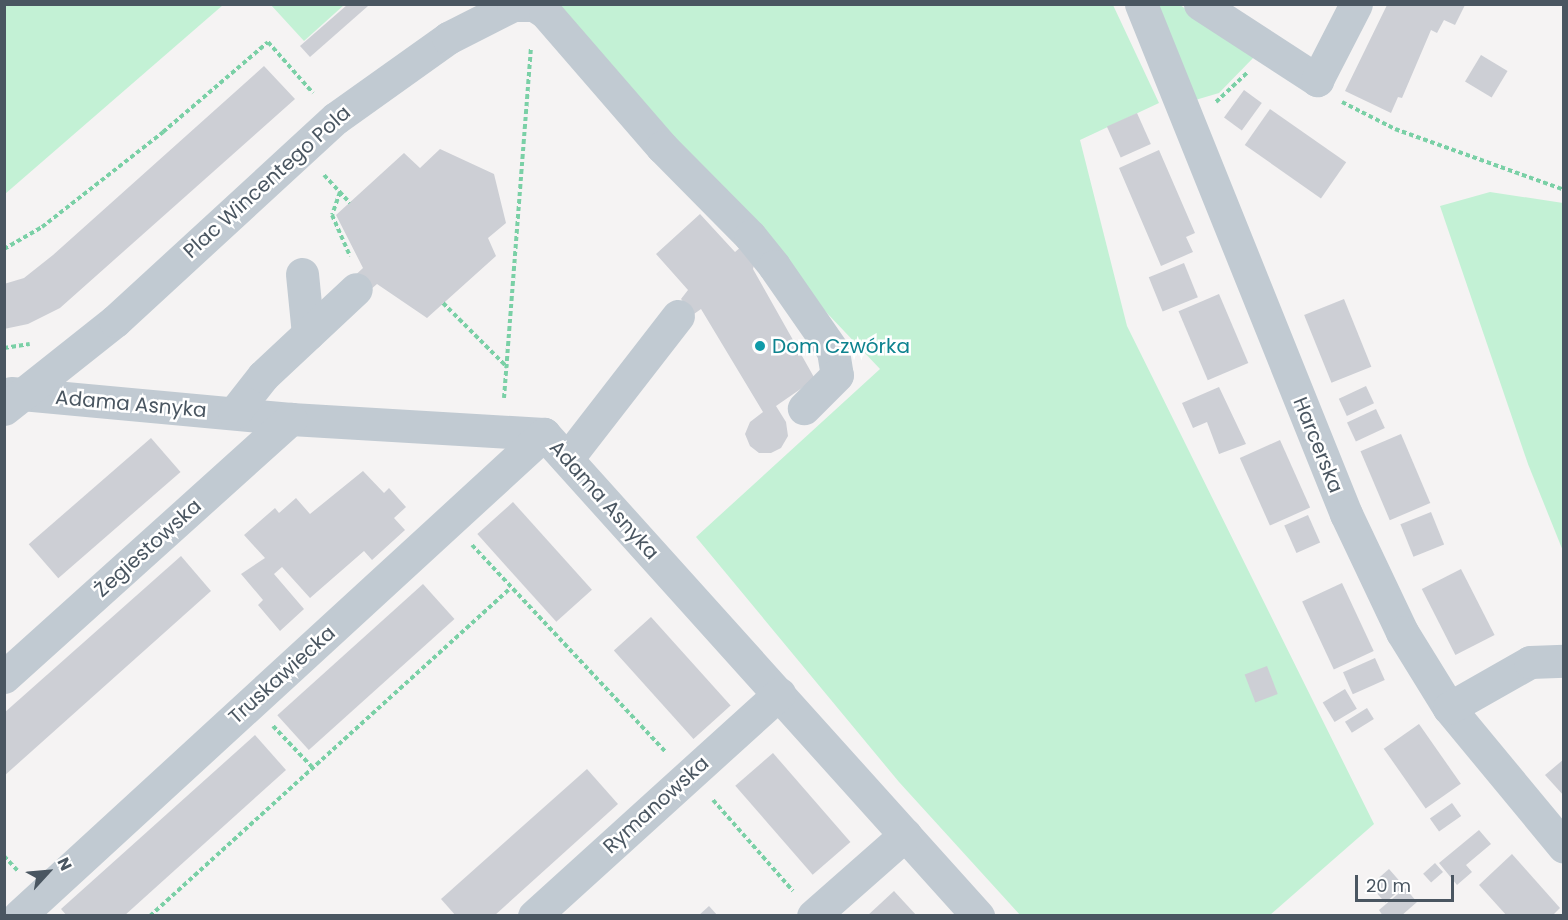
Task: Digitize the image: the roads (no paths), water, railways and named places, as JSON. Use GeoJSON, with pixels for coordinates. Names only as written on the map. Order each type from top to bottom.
{"type":"FeatureCollection","features":[{"type":"Feature","properties":{"kind":"street","name":"Harcerska"},"geometry":{"type":"LineString","coordinates":[[1141,4],[1346,514],[1402,632],[1449,708],[1563,847]]}},
{"type":"Feature","properties":{"kind":"street"},"geometry":{"type":"LineString","coordinates":[[1200,4],[1317,80],[1356,4]]}},
{"type":"Feature","properties":{"kind":"street","name":"Plac Wincentego Pola"},"geometry":{"type":"LineString","coordinates":[[10,398],[115,321],[336,118],[448,38],[513,5],[534,6]]}},
{"type":"Feature","properties":{"kind":"street"},"geometry":{"type":"LineString","coordinates":[[534,6],[552,19],[662,147],[750,236],[833,351],[837,375],[804,408]]}},
{"type":"Feature","properties":{"kind":"street"},"geometry":{"type":"LineString","coordinates":[[302,274],[308,334]]}},
{"type":"Feature","properties":{"kind":"street"},"geometry":{"type":"LineString","coordinates":[[234,414],[263,376],[308,334],[355,276]]}},
{"type":"Feature","properties":{"kind":"street"},"geometry":{"type":"LineString","coordinates":[[567,459],[678,316]]}},
{"type":"Feature","properties":{"kind":"street","name":"Adama Asnyka"},"geometry":{"type":"LineString","coordinates":[[10,398],[291,419],[502,429],[544,434],[978,915]]}},
{"type":"Feature","properties":{"kind":"street","name":"Żegiestowska"},"geometry":{"type":"LineString","coordinates":[[4,677],[291,419]]}},
{"type":"Feature","properties":{"kind":"street","name":"Truskawiecka"},"geometry":{"type":"LineString","coordinates":[[19,915],[251,702],[452,522],[544,434]]}},
{"type":"Feature","properties":{"kind":"street"},"geometry":{"type":"LineString","coordinates":[[1449,708],[1530,662],[1563,661]]}},
{"type":"Feature","properties":{"kind":"street","name":"Rymanowska"},"geometry":{"type":"LineString","coordinates":[[534,915],[779,694]]}},
{"type":"Feature","properties":{"kind":"street"},"geometry":{"type":"LineString","coordinates":[[813,915],[905,835]]}},
{"type":"Feature","properties":{"kind":"place","name":"Dom Czwórka"},"geometry":{"type":"Point","coordinates":[760,346]}}]}
